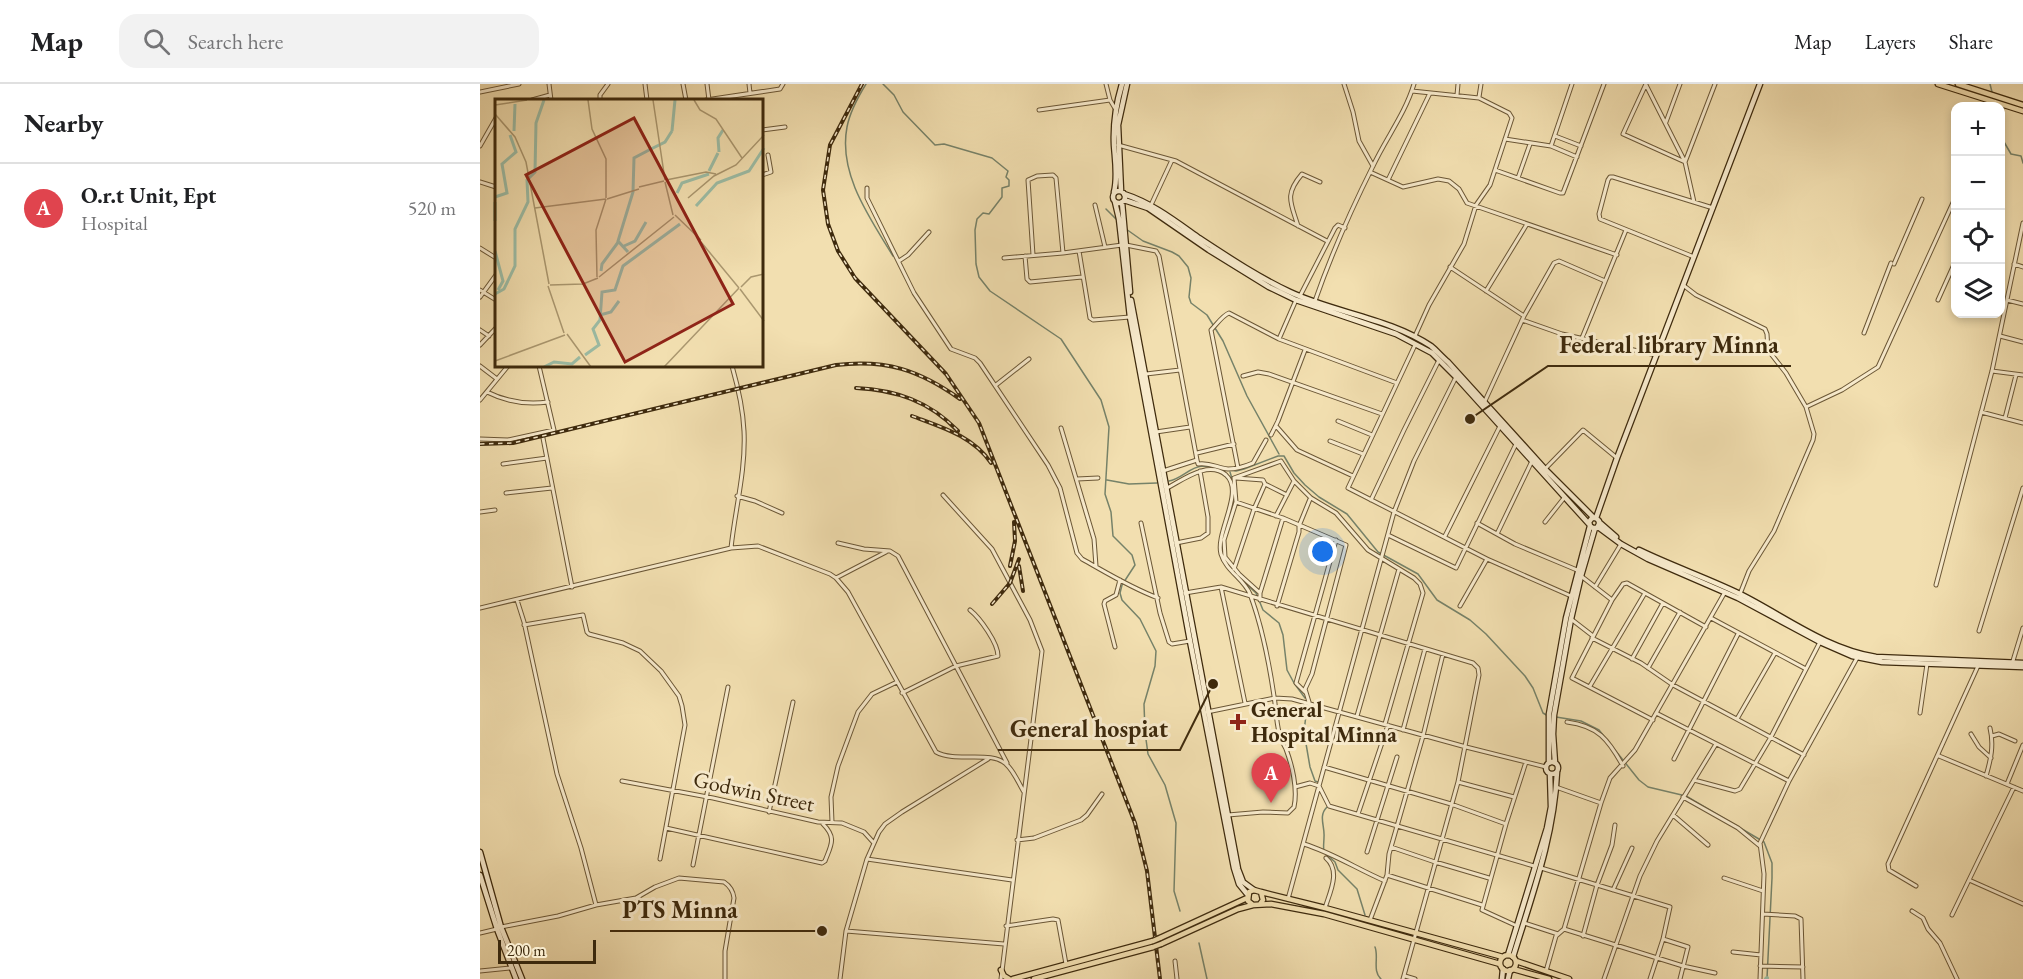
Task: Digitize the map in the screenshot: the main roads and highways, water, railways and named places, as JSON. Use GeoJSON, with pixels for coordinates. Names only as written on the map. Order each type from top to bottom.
{"type":"FeatureCollection","features":[{"type":"Feature","properties":{"kind":"main road"},"geometry":{"type":"LineString","coordinates":[[1122,84],[1116,110],[1114,142],[1116,181],[1112,196],[1121,224],[1154,433],[1234,868],[1239,884],[1252,905]]}},
{"type":"Feature","properties":{"kind":"main road"},"geometry":{"type":"LineString","coordinates":[[1121,224],[1123,197],[1118,145],[1120,113],[1127,84]]}},
{"type":"Feature","properties":{"kind":"main road"},"geometry":{"type":"LineString","coordinates":[[1508,979],[1517,926],[1538,868],[1551,807],[1550,774],[1546,771],[1551,723],[1577,570],[1617,458],[1760,84]]}},
{"type":"Feature","properties":{"kind":"main road"},"geometry":{"type":"LineString","coordinates":[[1938,84],[2023,111]]}},
{"type":"Feature","properties":{"kind":"main road"},"geometry":{"type":"LineString","coordinates":[[1958,84],[1990,100],[2023,105]]}},
{"type":"Feature","properties":{"kind":"main road"},"geometry":{"type":"LineString","coordinates":[[1114,192],[1148,208],[1244,272],[1298,298],[1415,340],[1440,360],[1565,496],[1621,544],[1648,559],[1725,592],[1820,642],[1857,658],[1882,662],[1927,664],[2023,665]]}},
{"type":"Feature","properties":{"kind":"main road"},"geometry":{"type":"LineString","coordinates":[[1114,201],[1123,197],[1151,205],[1246,268],[1298,298],[1315,301],[1379,323],[1431,347],[1448,362],[1594,523],[1637,550],[1740,594],[1828,642],[1853,652],[1876,657],[2012,665]]}},
{"type":"Feature","properties":{"kind":"main road"},"geometry":{"type":"LineString","coordinates":[[1124,245],[1130,317],[1166,489],[1190,641],[1238,869],[1243,882],[1254,890],[1510,957],[1569,979]]}},
{"type":"Feature","properties":{"kind":"main road"},"geometry":{"type":"LineString","coordinates":[[1552,715],[1571,619],[1594,523]]}},
{"type":"Feature","properties":{"kind":"main road"},"geometry":{"type":"LineString","coordinates":[[1502,979],[1502,966],[1510,957],[1524,923],[1554,812],[1558,767],[1551,723]]}},
{"type":"Feature","properties":{"kind":"main road"},"geometry":{"type":"LineString","coordinates":[[1548,765],[1556,763]]}},
{"type":"Feature","properties":{"kind":"main road"},"geometry":{"type":"LineString","coordinates":[[1550,774],[1557,772]]}},
{"type":"Feature","properties":{"kind":"main road"},"geometry":{"type":"LineString","coordinates":[[480,852],[499,928],[516,979]]}},
{"type":"Feature","properties":{"kind":"main road"},"geometry":{"type":"LineString","coordinates":[[480,875],[481,885],[522,979]]}},
{"type":"Feature","properties":{"kind":"main road"},"geometry":{"type":"LineString","coordinates":[[1161,941],[1247,896],[1254,890]]}},
{"type":"Feature","properties":{"kind":"main road"},"geometry":{"type":"LineString","coordinates":[[1260,904],[1263,897],[1261,892]]}},
{"type":"Feature","properties":{"kind":"main road"},"geometry":{"type":"LineString","coordinates":[[1034,979],[1153,944],[1238,909],[1260,904],[1294,907],[1415,939],[1511,970],[1549,979]]}},
{"type":"Feature","properties":{"kind":"main road"},"geometry":{"type":"LineString","coordinates":[[1001,970],[1004,976],[1011,979],[1153,944]]}},
{"type":"Feature","properties":{"kind":"waterway"},"geometry":{"type":"LineString","coordinates":[[866,84],[848,121],[845,144],[847,162],[858,195],[893,256]]}},
{"type":"Feature","properties":{"kind":"waterway"},"geometry":{"type":"LineString","coordinates":[[883,84],[894,95],[903,112],[935,145],[944,144],[992,158],[1008,171],[1006,177],[1009,180],[1009,186],[1002,188],[1002,197],[989,214],[983,213],[977,219],[976,264],[979,277],[990,291],[1061,339],[1101,400],[1109,427],[1105,494],[1111,512],[1113,536],[1132,555],[1135,565],[1122,585],[1120,593],[1122,600],[1140,619],[1156,651],[1155,666],[1144,704],[1145,732],[1148,754],[1165,785],[1176,823],[1174,891],[1180,911]]}},
{"type":"Feature","properties":{"kind":"waterway"},"geometry":{"type":"LineString","coordinates":[[1990,84],[1992,92]]}},
{"type":"Feature","properties":{"kind":"waterway"},"geometry":{"type":"LineString","coordinates":[[1992,97],[1993,102]]}},
{"type":"Feature","properties":{"kind":"waterway"},"geometry":{"type":"LineString","coordinates":[[2005,144],[2011,154],[2021,156],[2023,163]]}},
{"type":"Feature","properties":{"kind":"waterway"},"geometry":{"type":"LineString","coordinates":[[1106,209],[1118,221]]}},
{"type":"Feature","properties":{"kind":"waterway"},"geometry":{"type":"LineString","coordinates":[[1126,229],[1143,241],[1179,256],[1188,267],[1191,278],[1189,297],[1191,303],[1207,315],[1223,341],[1247,396],[1279,454]]}},
{"type":"Feature","properties":{"kind":"waterway"},"geometry":{"type":"LineString","coordinates":[[1228,470],[1236,471],[1284,456],[1294,473],[1305,485],[1319,497],[1347,514],[1378,552],[1418,574],[1437,600],[1470,620],[1486,634],[1525,676],[1533,688],[1543,713],[1548,716]]}},
{"type":"Feature","properties":{"kind":"waterway"},"geometry":{"type":"LineString","coordinates":[[1169,481],[1198,467],[1217,468]]}},
{"type":"Feature","properties":{"kind":"waterway"},"geometry":{"type":"LineString","coordinates":[[1230,472],[1233,482]]}},
{"type":"Feature","properties":{"kind":"waterway"},"geometry":{"type":"LineString","coordinates":[[1107,480],[1129,484],[1157,483]]}},
{"type":"Feature","properties":{"kind":"waterway"},"geometry":{"type":"LineString","coordinates":[[1233,506],[1234,496]]}},
{"type":"Feature","properties":{"kind":"waterway"},"geometry":{"type":"LineString","coordinates":[[1223,537],[1228,522]]}},
{"type":"Feature","properties":{"kind":"waterway"},"geometry":{"type":"LineString","coordinates":[[1222,542],[1223,555]]}},
{"type":"Feature","properties":{"kind":"waterway"},"geometry":{"type":"LineString","coordinates":[[1225,559],[1235,572]]}},
{"type":"Feature","properties":{"kind":"waterway"},"geometry":{"type":"LineString","coordinates":[[1244,582],[1256,593],[1263,610],[1279,623],[1283,635],[1287,670],[1305,698]]}},
{"type":"Feature","properties":{"kind":"waterway"},"geometry":{"type":"LineString","coordinates":[[1307,706],[1304,732],[1310,767],[1315,781],[1318,782]]}},
{"type":"Feature","properties":{"kind":"waterway"},"geometry":{"type":"LineString","coordinates":[[1556,717],[1581,721],[1599,730],[1639,780],[1648,787],[1686,796],[1764,842],[1772,863],[1767,978]]}},
{"type":"Feature","properties":{"kind":"waterway"},"geometry":{"type":"LineString","coordinates":[[1327,807],[1322,818],[1324,852],[1357,889],[1365,915]]}},
{"type":"Feature","properties":{"kind":"waterway"},"geometry":{"type":"LineString","coordinates":[[1199,943],[1207,979]]}},
{"type":"Feature","properties":{"kind":"waterway"},"geometry":{"type":"LineString","coordinates":[[1375,947],[1376,968],[1381,979]]}},
{"type":"Feature","properties":{"kind":"railway"},"geometry":{"type":"LineString","coordinates":[[862,84],[830,145],[823,190],[828,224],[838,251],[855,278],[946,374],[979,423],[1135,823],[1147,871],[1160,979]]}},
{"type":"Feature","properties":{"kind":"railway"},"geometry":{"type":"LineString","coordinates":[[480,444],[513,443],[836,365],[871,364],[901,369],[930,381],[960,399]]}},
{"type":"Feature","properties":{"kind":"railway"},"geometry":{"type":"LineString","coordinates":[[856,388],[885,391],[911,399],[935,412],[958,431]]}},
{"type":"Feature","properties":{"kind":"railway"},"geometry":{"type":"LineString","coordinates":[[912,416],[966,439],[991,463]]}},
{"type":"Feature","properties":{"kind":"railway"},"geometry":{"type":"LineString","coordinates":[[1010,566],[1015,541],[1014,522]]}},
{"type":"Feature","properties":{"kind":"railway"},"geometry":{"type":"LineString","coordinates":[[992,604],[1010,583],[1019,559]]}},
{"type":"Feature","properties":{"kind":"railway"},"geometry":{"type":"LineString","coordinates":[[1019,566],[1023,591]]}},
{"type":"Feature","properties":{"kind":"place","name":"Federal library Minna"},"geometry":{"type":"Point","coordinates":[1470,419]}},
{"type":"Feature","properties":{"kind":"place","name":"General hospiat"},"geometry":{"type":"Point","coordinates":[1213,684]}},
{"type":"Feature","properties":{"kind":"place","name":"General Hospital Minna"},"geometry":{"type":"Point","coordinates":[1238,722]}},
{"type":"Feature","properties":{"kind":"place","name":"O.r.t Unit, Ept"},"geometry":{"type":"Point","coordinates":[1271,803]}},
{"type":"Feature","properties":{"kind":"place","name":"PTS Minna"},"geometry":{"type":"Point","coordinates":[822,931]}}]}
